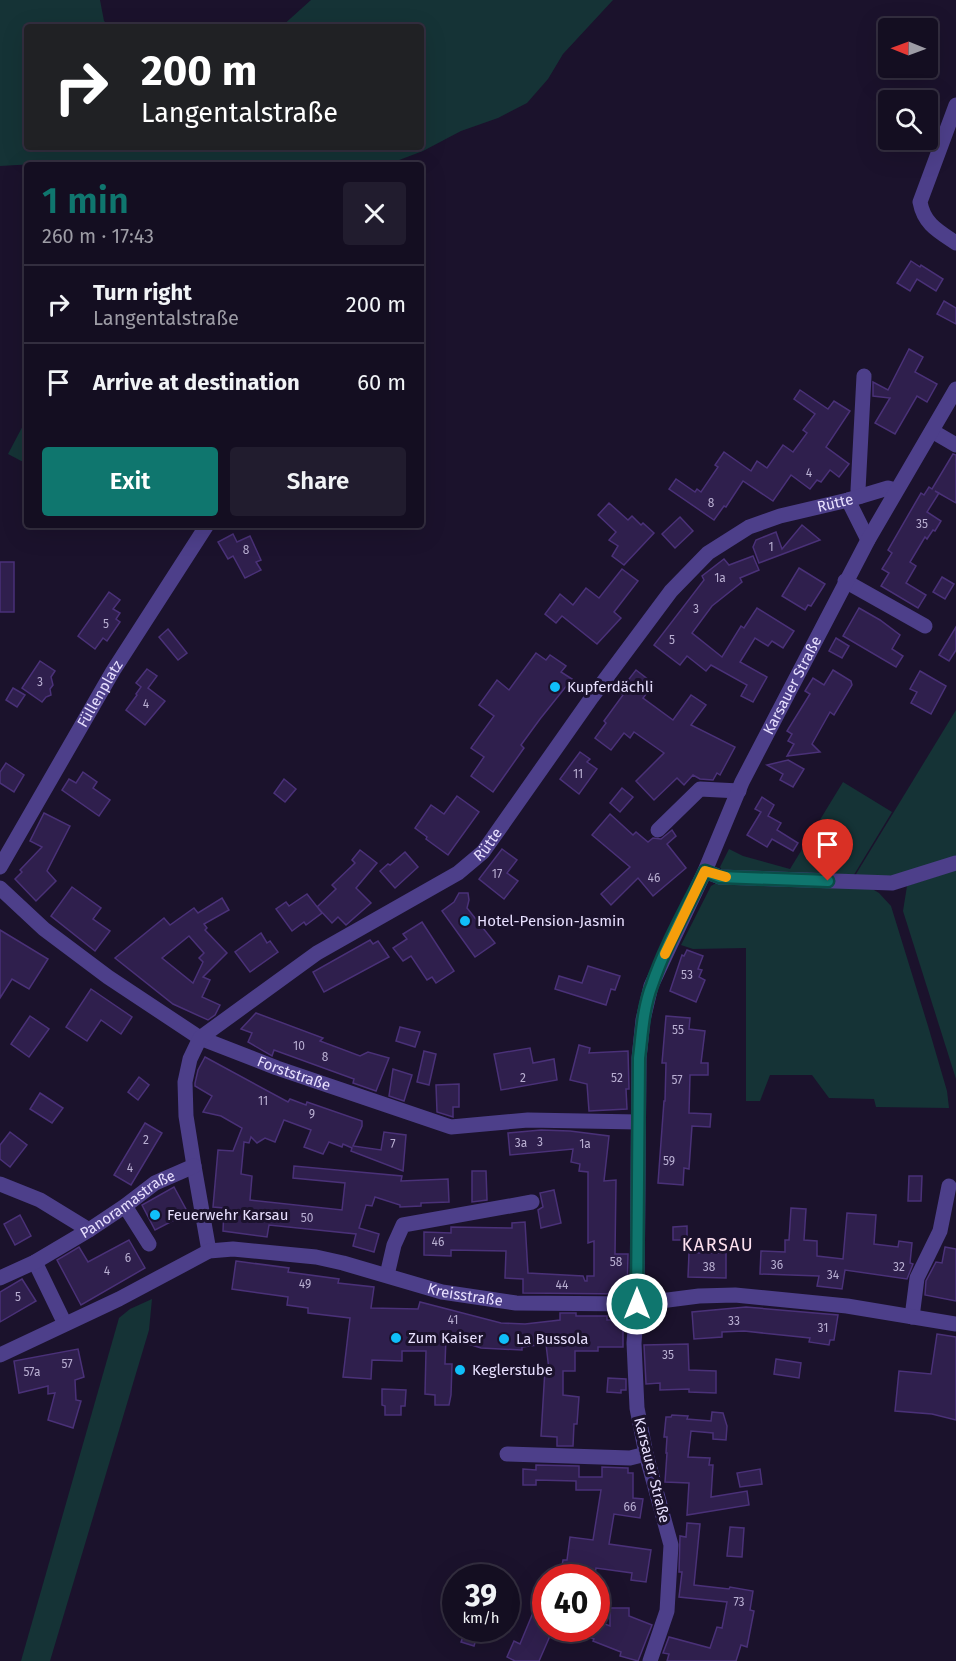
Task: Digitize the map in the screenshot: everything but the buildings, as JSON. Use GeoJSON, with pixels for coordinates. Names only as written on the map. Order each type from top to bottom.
{"type":"FeatureCollection","features":[{"type":"Feature","properties":{"kind":"street"},"geometry":{"type":"LineString","coordinates":[[956,105],[920,202],[922,213],[928,224],[956,243]]}},
{"type":"Feature","properties":{"kind":"street"},"geometry":{"type":"LineString","coordinates":[[864,376],[858,490],[855,498],[868,540]]}},
{"type":"Feature","properties":{"kind":"street","name":"Karsauer Straße"},"geometry":{"type":"LineString","coordinates":[[650,1661],[667,1611],[671,1545],[646,1454],[638,1408],[634,1343],[637,1304],[639,1058],[651,986],[705,871],[739,791],[845,581],[895,490],[956,389]]}},
{"type":"Feature","properties":{"kind":"street"},"geometry":{"type":"LineString","coordinates":[[932,431],[956,445]]}},
{"type":"Feature","properties":{"kind":"street","name":"Rütte"},"geometry":{"type":"LineString","coordinates":[[200,1038],[317,953],[458,873],[483,852],[592,697],[671,591],[708,553],[748,527],[780,516],[888,488],[895,490]]}},
{"type":"Feature","properties":{"kind":"street","name":"Füllenplatz"},"geometry":{"type":"LineString","coordinates":[[0,867],[113,671],[205,528]]}},
{"type":"Feature","properties":{"kind":"street"},"geometry":{"type":"LineString","coordinates":[[845,581],[925,626]]}},
{"type":"Feature","properties":{"kind":"street"},"geometry":{"type":"LineString","coordinates":[[658,830],[700,789],[739,791]]}},
{"type":"Feature","properties":{"kind":"street"},"geometry":{"type":"LineString","coordinates":[[705,871],[720,877],[892,883],[956,863]]}},
{"type":"Feature","properties":{"kind":"street","name":"Forststraße"},"geometry":{"type":"LineString","coordinates":[[0,888],[44,929],[99,970],[200,1038],[278,1068],[451,1127],[528,1120],[638,1122]]}},
{"type":"Feature","properties":{"kind":"street"},"geometry":{"type":"LineString","coordinates":[[200,1038],[189,1059],[185,1082],[186,1116],[209,1251]]}},
{"type":"Feature","properties":{"kind":"street","name":"Panoramastraße"},"geometry":{"type":"LineString","coordinates":[[0,1184],[40,1200],[88,1230],[155,1183],[194,1166]]}},
{"type":"Feature","properties":{"kind":"street"},"geometry":{"type":"LineString","coordinates":[[912,1317],[917,1278],[940,1230],[950,1186]]}},
{"type":"Feature","properties":{"kind":"street"},"geometry":{"type":"LineString","coordinates":[[387,1275],[394,1245],[403,1225],[532,1202]]}},
{"type":"Feature","properties":{"kind":"street"},"geometry":{"type":"LineString","coordinates":[[125,1206],[149,1244]]}},
{"type":"Feature","properties":{"kind":"street"},"geometry":{"type":"LineString","coordinates":[[0,1278],[35,1262],[88,1230]]}},
{"type":"Feature","properties":{"kind":"street","name":"Kreisstraße"},"geometry":{"type":"LineString","coordinates":[[0,1355],[119,1299],[209,1251],[233,1249],[316,1257],[442,1292],[516,1302],[637,1304],[699,1296],[735,1295],[847,1306],[956,1324]]}},
{"type":"Feature","properties":{"kind":"street"},"geometry":{"type":"LineString","coordinates":[[35,1262],[65,1324]]}},
{"type":"Feature","properties":{"kind":"street"},"geometry":{"type":"LineString","coordinates":[[507,1454],[630,1458],[646,1454]]}},
{"type":"Feature","properties":{"kind":"green space"},"geometry":{"type":"Polygon","coordinates":[[[0,0],[100,0],[104,21],[108,24],[24,24],[24,150],[424,150],[424,24],[284,24],[311,0],[613,0],[563,54],[548,79],[527,103],[498,118],[461,131],[423,151],[394,162],[24,162],[24,165],[0,166],[0,0]]]}},
{"type":"Feature","properties":{"kind":"green space"},"geometry":{"type":"Polygon","coordinates":[[[24,424],[24,462],[8,454],[24,424]]]}},
{"type":"Feature","properties":{"kind":"green space"},"geometry":{"type":"Polygon","coordinates":[[[956,710],[956,858],[901,875],[853,879],[956,710]]]}},
{"type":"Feature","properties":{"kind":"green space"},"geometry":{"type":"Polygon","coordinates":[[[843,782],[892,812],[852,878],[723,872],[720,867],[729,849],[743,856],[790,869],[843,782]]]}},
{"type":"Feature","properties":{"kind":"green space"},"geometry":{"type":"Polygon","coordinates":[[[956,870],[956,1079],[903,911],[907,886],[956,870]]]}},
{"type":"Feature","properties":{"kind":"green space"},"geometry":{"type":"Polygon","coordinates":[[[718,882],[869,887],[879,893],[891,906],[947,1091],[949,1108],[876,1107],[874,1099],[829,1098],[812,1075],[770,1075],[760,1101],[746,1101],[746,948],[693,949],[681,945],[711,886],[718,882]]]}},
{"type":"Feature","properties":{"kind":"green space"},"geometry":{"type":"Polygon","coordinates":[[[152,1299],[149,1330],[50,1661],[21,1661],[119,1318],[130,1309],[152,1299]]]}},
{"type":"Feature","properties":{"kind":"slow traffic"},"geometry":{"type":"LineString","coordinates":[[665,954],[705,871],[726,877]]}},
{"type":"Feature","properties":{"kind":"place","name":"Kupferdächli"},"geometry":{"type":"Point","coordinates":[555,687]}},
{"type":"Feature","properties":{"kind":"place","name":"Hotel-Pension-Jasmin"},"geometry":{"type":"Point","coordinates":[465,921]}},
{"type":"Feature","properties":{"kind":"place","name":"Feuerwehr Karsau"},"geometry":{"type":"Point","coordinates":[155,1215]}},
{"type":"Feature","properties":{"kind":"place","name":"Zum Kaiser"},"geometry":{"type":"Point","coordinates":[396,1338]}},
{"type":"Feature","properties":{"kind":"place","name":"La Bussola"},"geometry":{"type":"Point","coordinates":[504,1339]}},
{"type":"Feature","properties":{"kind":"place","name":"Keglerstube"},"geometry":{"type":"Point","coordinates":[460,1370]}},
{"type":"Feature","properties":{"kind":"district","name":"KARSAU"},"geometry":{"type":"Point","coordinates":[718,1245]}},
{"type":"Feature","properties":{"kind":"route"},"geometry":{"type":"LineString","coordinates":[[637,1304],[639,1058],[651,986],[668,946],[705,871],[720,877],[828,881]]}}]}
